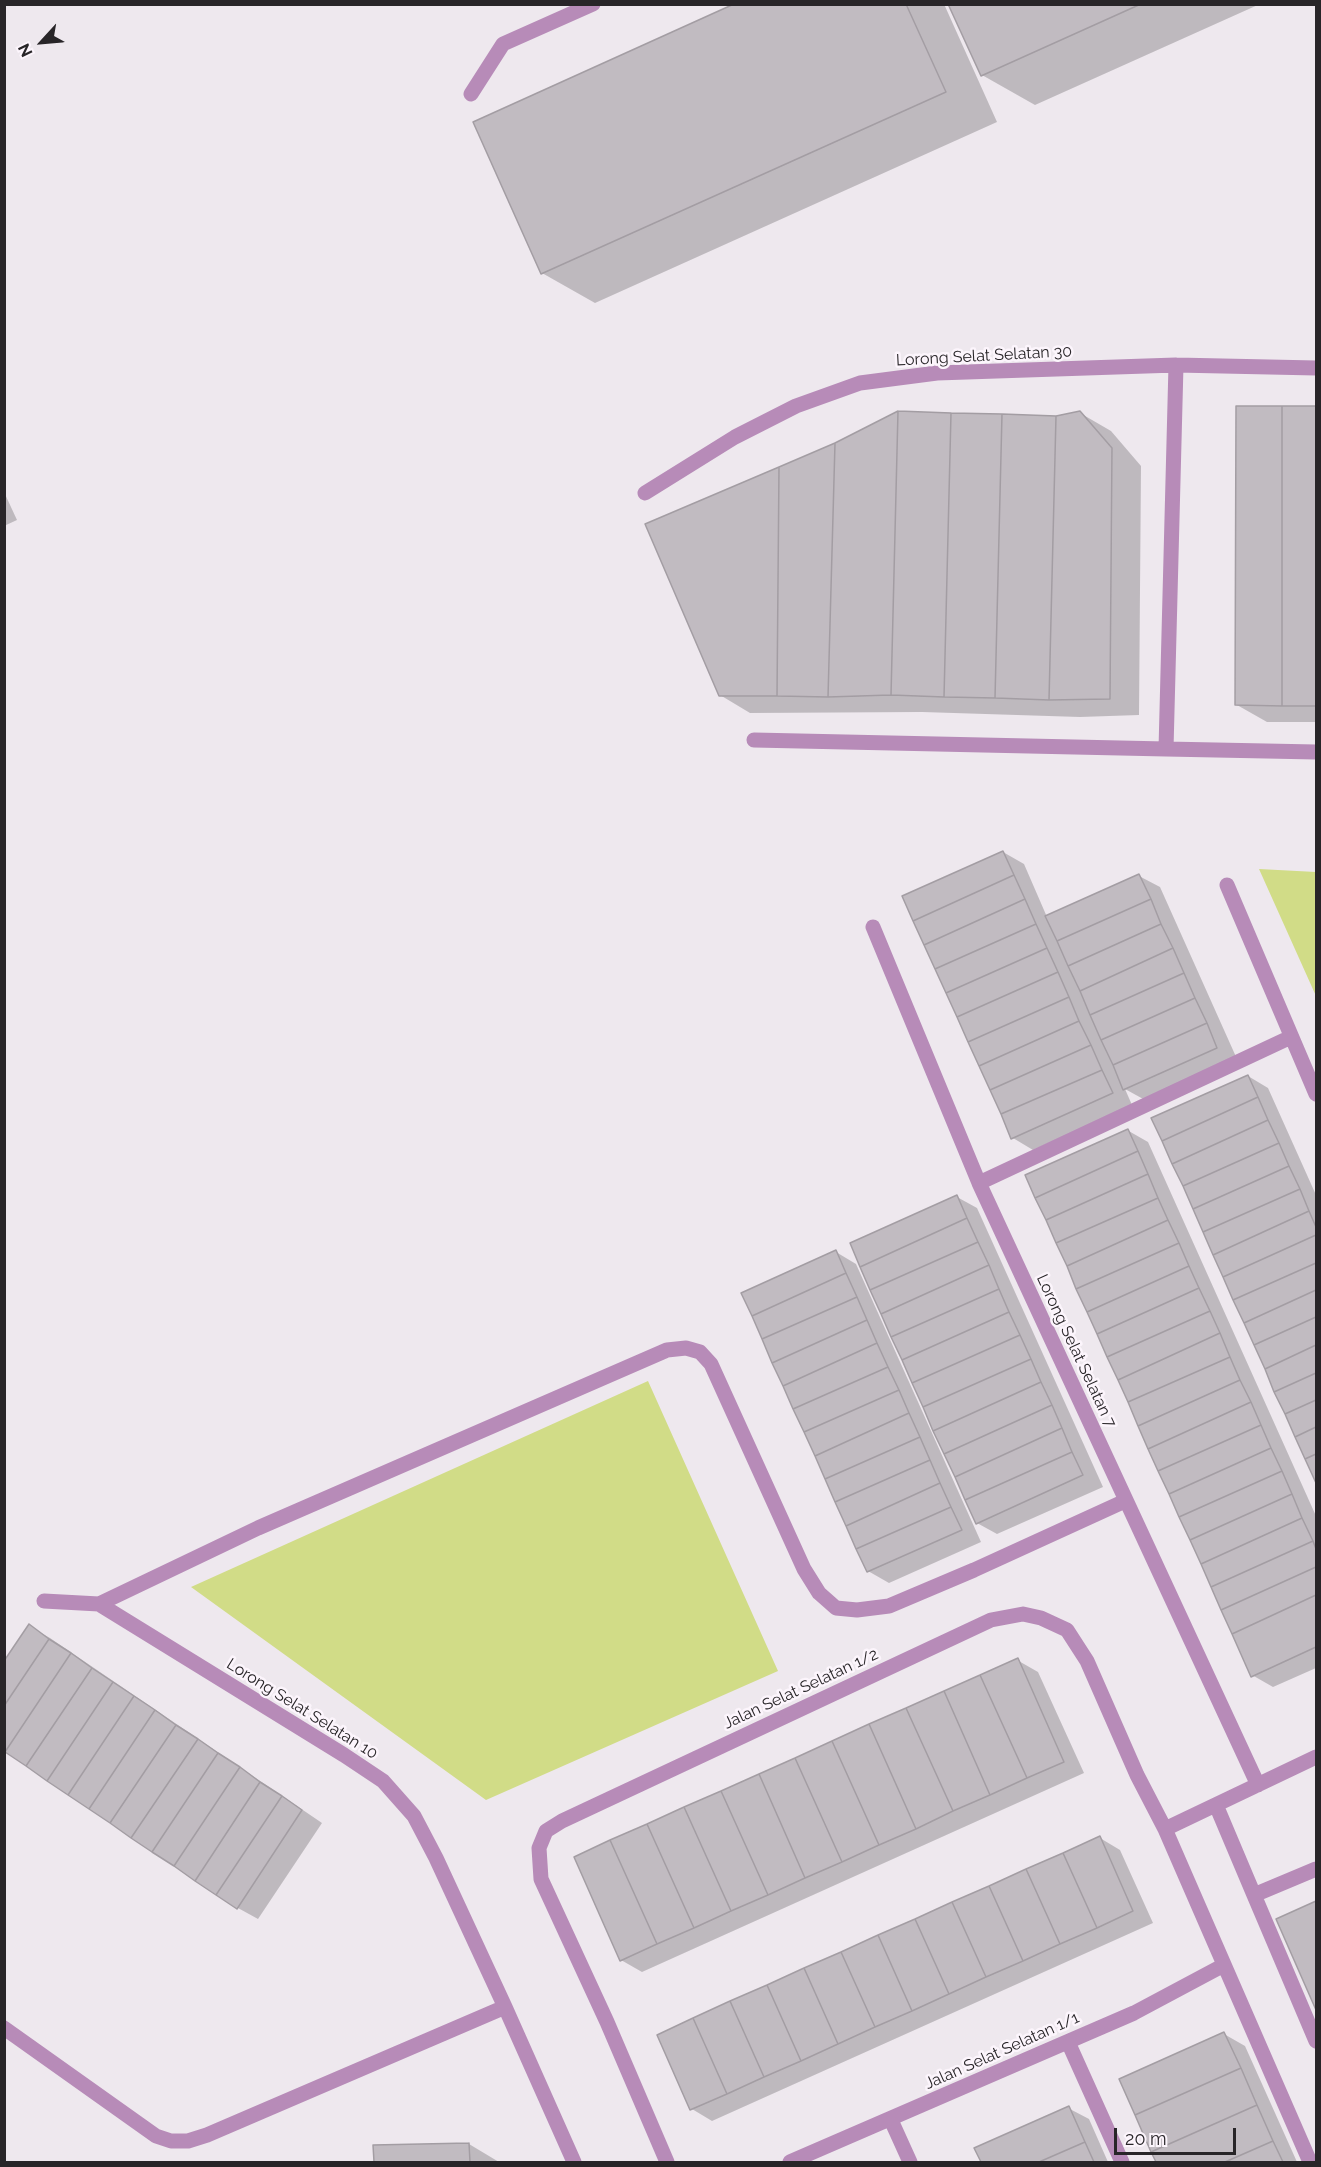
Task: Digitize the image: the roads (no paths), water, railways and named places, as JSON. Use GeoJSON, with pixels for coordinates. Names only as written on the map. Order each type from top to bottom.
{"type":"FeatureCollection","features":[{"type":"Feature","properties":{"kind":"street"},"geometry":{"type":"LineString","coordinates":[[471,94],[503,44],[593,4]]}},
{"type":"Feature","properties":{"kind":"street"},"geometry":{"type":"LineString","coordinates":[[1166,749],[1176,365]]}},
{"type":"Feature","properties":{"kind":"street","name":"Lorong Selat Selatan 30"},"geometry":{"type":"LineString","coordinates":[[645,493],[735,437],[796,406],[860,383],[937,373],[1176,365],[1317,368]]}},
{"type":"Feature","properties":{"kind":"street"},"geometry":{"type":"LineString","coordinates":[[754,740],[1317,752]]}},
{"type":"Feature","properties":{"kind":"street"},"geometry":{"type":"LineString","coordinates":[[1227,885],[1317,1094]]}},
{"type":"Feature","properties":{"kind":"street","name":"Lorong Selat Selatan 7"},"geometry":{"type":"LineString","coordinates":[[873,927],[979,1184],[1258,1785]]}},
{"type":"Feature","properties":{"kind":"street"},"geometry":{"type":"LineString","coordinates":[[979,1184],[1291,1037]]}},
{"type":"Feature","properties":{"kind":"street"},"geometry":{"type":"LineString","coordinates":[[99,1604],[258,1528],[667,1350],[686,1348],[700,1352],[711,1364],[804,1569],[819,1593],[836,1608],[856,1610],[889,1606],[975,1570],[1125,1501]]}},
{"type":"Feature","properties":{"kind":"street","name":"Lorong Selat Selatan 10"},"geometry":{"type":"LineString","coordinates":[[44,1601],[99,1604],[345,1755],[383,1781],[414,1816],[436,1858],[574,2163]]}},
{"type":"Feature","properties":{"kind":"street","name":"Jalan Selat Selatan 1/2"},"geometry":{"type":"LineString","coordinates":[[667,2163],[607,2022],[541,1879],[539,1848],[546,1831],[572,1816],[991,1620],[1023,1614],[1041,1618],[1067,1630],[1087,1661],[1137,1775],[1165,1829],[1310,2163]]}},
{"type":"Feature","properties":{"kind":"street"},"geometry":{"type":"LineString","coordinates":[[1165,1829],[1317,1757]]}},
{"type":"Feature","properties":{"kind":"street"},"geometry":{"type":"LineString","coordinates":[[1216,1805],[1317,2041]]}},
{"type":"Feature","properties":{"kind":"street"},"geometry":{"type":"LineString","coordinates":[[1254,1895],[1317,1869]]}},
{"type":"Feature","properties":{"kind":"street","name":"Jalan Selat Selatan 1/1"},"geometry":{"type":"LineString","coordinates":[[790,2163],[1134,2013],[1224,1965]]}},
{"type":"Feature","properties":{"kind":"street"},"geometry":{"type":"LineString","coordinates":[[4,2028],[156,2136],[171,2141],[188,2141],[207,2135],[505,2007]]}},
{"type":"Feature","properties":{"kind":"street"},"geometry":{"type":"LineString","coordinates":[[1068,2042],[1122,2163]]}},
{"type":"Feature","properties":{"kind":"street"},"geometry":{"type":"LineString","coordinates":[[891,2120],[910,2163]]}}]}
